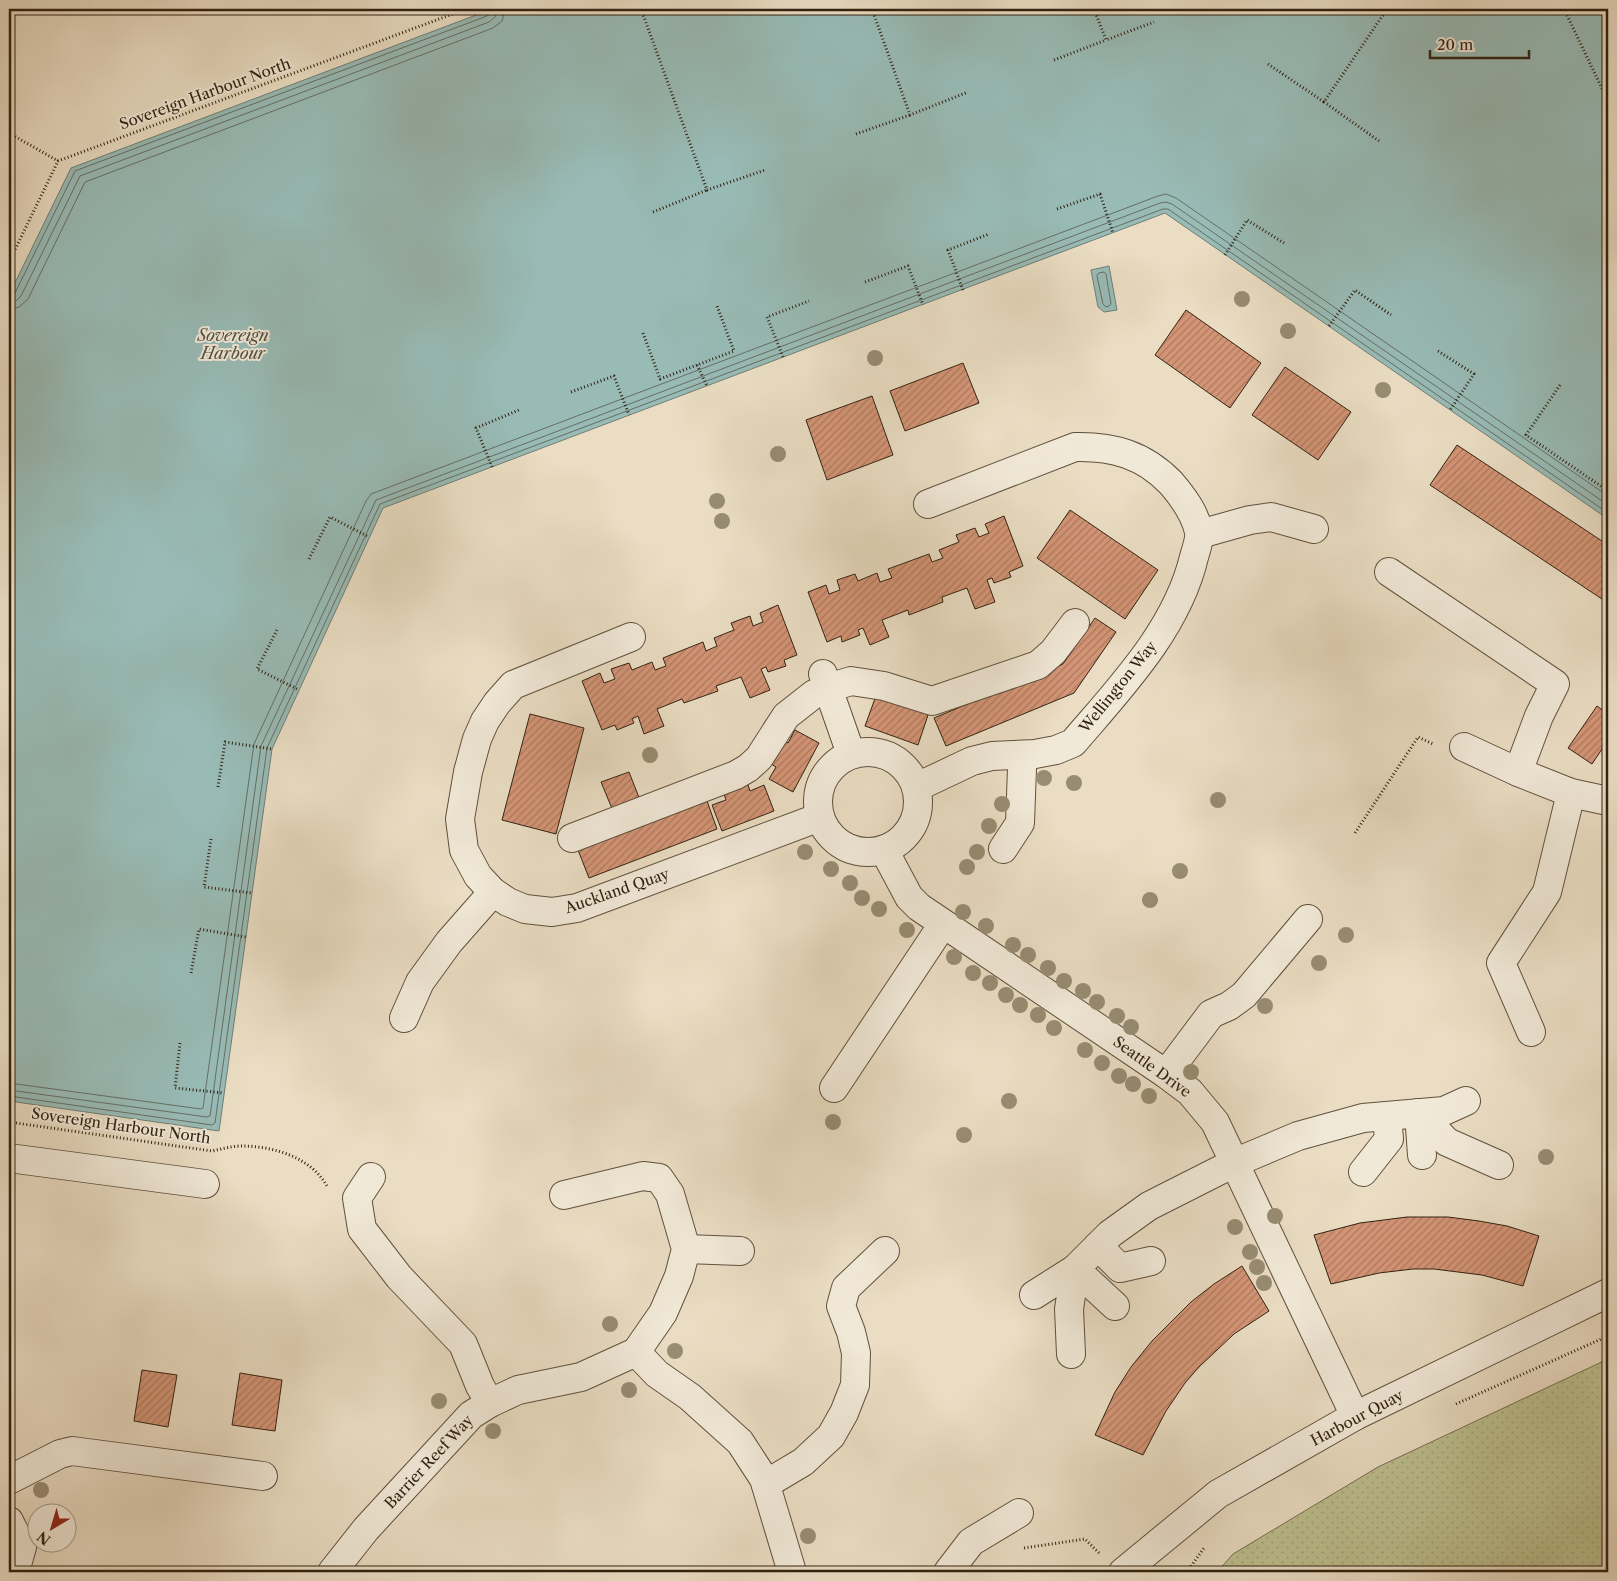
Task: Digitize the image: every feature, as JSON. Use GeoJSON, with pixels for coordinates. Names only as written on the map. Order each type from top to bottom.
{"type":"FeatureCollection","features":[{"type":"Feature","properties":{"kind":"street"},"geometry":{"type":"LineString","coordinates":[[928,504],[1075,447],[1095,447],[1110,448],[1135,457],[1160,472],[1181,494],[1190,508],[1200,534],[1250,520],[1271,517],[1314,529]]}},
{"type":"Feature","properties":{"kind":"street","name":"Wellington Way"},"geometry":{"type":"LineString","coordinates":[[917,787],[972,761],[992,756],[1020,755],[1056,750],[1073,743],[1156,642],[1175,608],[1190,573],[1200,534]]}},
{"type":"Feature","properties":{"kind":"street"},"geometry":{"type":"LineString","coordinates":[[1389,572],[1555,684],[1539,716],[1518,772]]}},
{"type":"Feature","properties":{"kind":"street"},"geometry":{"type":"LineString","coordinates":[[572,838],[742,772],[758,758],[786,716],[814,694],[826,681],[851,681],[884,686],[932,701],[1038,665],[1053,652],[1076,623]]}},
{"type":"Feature","properties":{"kind":"street","name":"Auckland Quay"},"geometry":{"type":"LineString","coordinates":[[631,637],[513,685],[485,721],[477,739],[468,772],[460,819],[464,850],[478,876],[493,892],[508,902],[525,909],[552,912],[577,908],[820,817]]}},
{"type":"Feature","properties":{"kind":"street"},"geometry":{"type":"LineString","coordinates":[[826,681],[851,754]]}},
{"type":"Feature","properties":{"kind":"street"},"geometry":{"type":"LineString","coordinates":[[1464,747],[1518,772],[1571,793],[1608,801]]}},
{"type":"Feature","properties":{"kind":"street"},"geometry":{"type":"LineString","coordinates":[[868,752],[889,756],[904,766],[917,787],[919,805],[914,824],[903,839],[884,850],[867,853],[847,848],[833,838],[820,817],[817,800],[823,779],[833,765],[851,754],[868,752]]}},
{"type":"Feature","properties":{"kind":"street"},"geometry":{"type":"LineString","coordinates":[[1003,849],[1020,822],[1022,768],[1020,755]]}},
{"type":"Feature","properties":{"kind":"street"},"geometry":{"type":"LineString","coordinates":[[1530,1032],[1500,963],[1547,892],[1571,793]]}},
{"type":"Feature","properties":{"kind":"street","name":"Seattle Drive"},"geometry":{"type":"LineString","coordinates":[[884,850],[909,897],[919,907],[1166,1074],[1190,1092],[1215,1122],[1355,1416]]}},
{"type":"Feature","properties":{"kind":"street"},"geometry":{"type":"LineString","coordinates":[[404,1018],[420,982],[448,942],[493,892]]}},
{"type":"Feature","properties":{"kind":"street"},"geometry":{"type":"LineString","coordinates":[[1166,1074],[1211,1014],[1230,1006],[1244,995],[1308,919]]}},
{"type":"Feature","properties":{"kind":"street"},"geometry":{"type":"LineString","coordinates":[[834,1088],[943,924]]}},
{"type":"Feature","properties":{"kind":"street"},"geometry":{"type":"LineString","coordinates":[[1034,1295],[1075,1269],[1110,1234],[1150,1206],[1234,1163],[1298,1136],[1363,1118],[1444,1111],[1466,1101]]}},
{"type":"Feature","properties":{"kind":"street"},"geometry":{"type":"LineString","coordinates":[[1419,1113],[1422,1155]]}},
{"type":"Feature","properties":{"kind":"street"},"geometry":{"type":"LineString","coordinates":[[1419,1113],[1447,1142],[1499,1165]]}},
{"type":"Feature","properties":{"kind":"street"},"geometry":{"type":"LineString","coordinates":[[1363,1172],[1389,1139],[1387,1116]]}},
{"type":"Feature","properties":{"kind":"street"},"geometry":{"type":"LineString","coordinates":[[9,1158],[205,1184]]}},
{"type":"Feature","properties":{"kind":"street"},"geometry":{"type":"LineString","coordinates":[[564,1195],[643,1176],[659,1178],[670,1194],[686,1249],[679,1276],[663,1314],[636,1352],[658,1374],[690,1397],[740,1442],[766,1484],[792,1572]]}},
{"type":"Feature","properties":{"kind":"street"},"geometry":{"type":"LineString","coordinates":[[371,1177],[356,1198],[362,1229],[399,1277],[463,1344],[480,1386],[490,1403]]}},
{"type":"Feature","properties":{"kind":"street"},"geometry":{"type":"LineString","coordinates":[[1098,1246],[1120,1268],[1150,1261]]}},
{"type":"Feature","properties":{"kind":"street"},"geometry":{"type":"LineString","coordinates":[[686,1249],[740,1251]]}},
{"type":"Feature","properties":{"kind":"street"},"geometry":{"type":"LineString","coordinates":[[766,1484],[804,1462],[831,1436],[844,1413],[855,1385],[856,1353],[851,1332],[841,1306],[846,1288],[885,1251]]}},
{"type":"Feature","properties":{"kind":"street"},"geometry":{"type":"LineString","coordinates":[[1075,1269],[1115,1306]]}},
{"type":"Feature","properties":{"kind":"street"},"geometry":{"type":"LineString","coordinates":[[1071,1354],[1069,1309],[1075,1269]]}},
{"type":"Feature","properties":{"kind":"street","name":"Harbour Quay"},"geometry":{"type":"LineString","coordinates":[[1123,1572],[1218,1494],[1355,1416],[1608,1293]]}},
{"type":"Feature","properties":{"kind":"street","name":"Barrier Reef Way"},"geometry":{"type":"LineString","coordinates":[[332,1572],[366,1529],[471,1415],[490,1403],[518,1390],[581,1377],[636,1352]]}},
{"type":"Feature","properties":{"kind":"street"},"geometry":{"type":"LineString","coordinates":[[9,1480],[60,1454],[72,1451],[264,1476]]}},
{"type":"Feature","properties":{"kind":"street"},"geometry":{"type":"LineString","coordinates":[[948,1572],[971,1542],[1019,1513]]}},
{"type":"Feature","properties":{"kind":"street"},"geometry":{"type":"LineString","coordinates":[[9,1521],[19,1559]]}},
{"type":"Feature","properties":{"kind":"path","name":"Sovereign Harbour North"},"geometry":{"type":"LineString","coordinates":[[58,161],[466,9]]}},
{"type":"Feature","properties":{"kind":"path"},"geometry":{"type":"LineString","coordinates":[[641,9],[707,190]]}},
{"type":"Feature","properties":{"kind":"path"},"geometry":{"type":"LineString","coordinates":[[872,9],[910,115]]}},
{"type":"Feature","properties":{"kind":"path"},"geometry":{"type":"LineString","coordinates":[[1094,9],[1106,40]]}},
{"type":"Feature","properties":{"kind":"path"},"geometry":{"type":"LineString","coordinates":[[1324,102],[1388,9]]}},
{"type":"Feature","properties":{"kind":"path"},"geometry":{"type":"LineString","coordinates":[[1564,9],[1608,101]]}},
{"type":"Feature","properties":{"kind":"path"},"geometry":{"type":"LineString","coordinates":[[1054,60],[1154,22]]}},
{"type":"Feature","properties":{"kind":"path"},"geometry":{"type":"LineString","coordinates":[[1268,64],[1379,141]]}},
{"type":"Feature","properties":{"kind":"path"},"geometry":{"type":"LineString","coordinates":[[856,134],[968,92]]}},
{"type":"Feature","properties":{"kind":"path"},"geometry":{"type":"LineString","coordinates":[[9,133],[58,161],[9,262]]}},
{"type":"Feature","properties":{"kind":"path"},"geometry":{"type":"LineString","coordinates":[[653,212],[707,190],[765,170]]}},
{"type":"Feature","properties":{"kind":"path"},"geometry":{"type":"LineString","coordinates":[[1057,209],[1100,194],[1113,233]]}},
{"type":"Feature","properties":{"kind":"path"},"geometry":{"type":"LineString","coordinates":[[1225,255],[1247,220],[1284,243]]}},
{"type":"Feature","properties":{"kind":"path"},"geometry":{"type":"LineString","coordinates":[[963,290],[948,250],[989,234]]}},
{"type":"Feature","properties":{"kind":"path"},"geometry":{"type":"LineString","coordinates":[[865,282],[908,266],[923,305]]}},
{"type":"Feature","properties":{"kind":"path"},"geometry":{"type":"LineString","coordinates":[[1329,326],[1355,290],[1391,315]]}},
{"type":"Feature","properties":{"kind":"path"},"geometry":{"type":"LineString","coordinates":[[783,357],[767,317],[809,301]]}},
{"type":"Feature","properties":{"kind":"path"},"geometry":{"type":"LineString","coordinates":[[643,333],[660,379],[734,351],[717,306]]}},
{"type":"Feature","properties":{"kind":"path"},"geometry":{"type":"LineString","coordinates":[[1438,351],[1474,374],[1450,410]]}},
{"type":"Feature","properties":{"kind":"path"},"geometry":{"type":"LineString","coordinates":[[697,365],[707,386]]}},
{"type":"Feature","properties":{"kind":"path"},"geometry":{"type":"LineString","coordinates":[[571,392],[614,376],[629,415]]}},
{"type":"Feature","properties":{"kind":"path"},"geometry":{"type":"LineString","coordinates":[[1560,386],[1526,435],[1608,491]]}},
{"type":"Feature","properties":{"kind":"path"},"geometry":{"type":"LineString","coordinates":[[492,467],[476,428],[519,410]]}},
{"type":"Feature","properties":{"kind":"path"},"geometry":{"type":"LineString","coordinates":[[309,559],[330,517],[369,537]]}},
{"type":"Feature","properties":{"kind":"path"},"geometry":{"type":"LineString","coordinates":[[277,630],[257,669],[299,690]]}},
{"type":"Feature","properties":{"kind":"path"},"geometry":{"type":"LineString","coordinates":[[1354,833],[1418,737],[1448,750],[1464,747]]}},
{"type":"Feature","properties":{"kind":"path"},"geometry":{"type":"LineString","coordinates":[[218,787],[225,742],[272,749]]}},
{"type":"Feature","properties":{"kind":"path"},"geometry":{"type":"LineString","coordinates":[[211,839],[204,887],[252,893]]}},
{"type":"Feature","properties":{"kind":"path"},"geometry":{"type":"LineString","coordinates":[[191,973],[199,929],[246,937]]}},
{"type":"Feature","properties":{"kind":"path"},"geometry":{"type":"LineString","coordinates":[[180,1043],[175,1088],[224,1093]]}},
{"type":"Feature","properties":{"kind":"path","name":"Sovereign Harbour North"},"geometry":{"type":"LineString","coordinates":[[9,1122],[212,1150],[242,1146],[283,1151],[308,1166],[323,1178],[330,1192]]}},
{"type":"Feature","properties":{"kind":"path"},"geometry":{"type":"LineString","coordinates":[[1454,1405],[1608,1336]]}},
{"type":"Feature","properties":{"kind":"path"},"geometry":{"type":"LineString","coordinates":[[1015,1549],[1085,1539]]}},
{"type":"Feature","properties":{"kind":"path"},"geometry":{"type":"LineString","coordinates":[[1187,1572],[1207,1544]]}},
{"type":"Feature","properties":{"kind":"green space"},"geometry":{"type":"Polygon","coordinates":[[[1608,1359],[1608,1572],[1217,1572],[1233,1554],[1378,1467],[1608,1359]]]}},
{"type":"Feature","properties":{"kind":"water","name":"Sovereign Harbour"},"geometry":{"type":"Polygon","coordinates":[[[492,9],[1608,9],[1608,519],[1165,213],[383,508],[272,749],[219,1131],[9,1101],[9,295],[71,168],[492,9]]]}},
{"type":"Feature","properties":{"kind":"water"},"geometry":{"type":"Polygon","coordinates":[[[1109,266],[1117,310],[1104,312],[1098,307],[1091,270],[1109,266]]]}},
{"type":"Feature","properties":{"kind":"building"},"geometry":{"type":"Polygon","coordinates":[[[1186,310],[1261,363],[1230,408],[1155,355],[1186,310]]]}},
{"type":"Feature","properties":{"kind":"building"},"geometry":{"type":"Polygon","coordinates":[[[963,363],[979,403],[905,431],[890,391],[963,363]]]}},
{"type":"Feature","properties":{"kind":"building"},"geometry":{"type":"Polygon","coordinates":[[[1285,367],[1351,412],[1318,460],[1252,415],[1285,367]]]}},
{"type":"Feature","properties":{"kind":"building"},"geometry":{"type":"Polygon","coordinates":[[[872,396],[893,455],[827,480],[806,420],[872,396]]]}},
{"type":"Feature","properties":{"kind":"building"},"geometry":{"type":"Polygon","coordinates":[[[1457,445],[1608,545],[1608,603],[1430,485],[1457,445]]]}},
{"type":"Feature","properties":{"kind":"building"},"geometry":{"type":"Polygon","coordinates":[[[1070,510],[1158,570],[1125,619],[1037,558],[1070,510]]]}},
{"type":"Feature","properties":{"kind":"building"},"geometry":{"type":"Polygon","coordinates":[[[1004,516],[1023,566],[1009,572],[1011,577],[994,583],[992,578],[987,580],[995,602],[975,609],[967,588],[942,597],[943,602],[909,615],[908,610],[882,620],[889,637],[870,645],[863,628],[858,630],[860,635],[842,642],[841,636],[827,642],[808,592],[826,585],[829,594],[840,590],[837,580],[855,574],[858,581],[877,573],[880,582],[892,578],[888,569],[929,554],[932,562],[943,558],[939,550],[959,542],[956,535],[975,528],[979,537],[989,533],[985,524],[1004,516]]]}},
{"type":"Feature","properties":{"kind":"building"},"geometry":{"type":"Polygon","coordinates":[[[778,605],[797,655],[784,660],[786,666],[768,672],[766,667],[761,669],[770,690],[750,698],[741,677],[716,686],[718,691],[684,703],[682,699],[657,709],[664,726],[644,734],[638,716],[632,719],[634,723],[617,730],[615,725],[602,730],[582,681],[600,673],[604,683],[615,679],[611,669],[629,663],[632,670],[652,662],[655,670],[666,666],[663,658],[703,642],[706,651],[717,646],[714,638],[734,630],[731,623],[750,616],[753,626],[763,622],[760,613],[778,605]]]}},
{"type":"Feature","properties":{"kind":"building"},"geometry":{"type":"Polygon","coordinates":[[[1095,618],[1116,632],[1074,693],[946,746],[934,718],[1063,664],[1095,618]]]}},
{"type":"Feature","properties":{"kind":"building"},"geometry":{"type":"Polygon","coordinates":[[[877,693],[929,712],[918,745],[865,726],[877,693]]]}},
{"type":"Feature","properties":{"kind":"building"},"geometry":{"type":"Polygon","coordinates":[[[1597,706],[1608,714],[1608,740],[1592,764],[1568,748],[1597,706]]]}},
{"type":"Feature","properties":{"kind":"building"},"geometry":{"type":"Polygon","coordinates":[[[530,714],[584,728],[556,834],[502,820],[530,714]]]}},
{"type":"Feature","properties":{"kind":"building"},"geometry":{"type":"Polygon","coordinates":[[[795,730],[819,743],[793,792],[769,779],[776,767],[771,764],[784,740],[788,743],[795,730]]]}},
{"type":"Feature","properties":{"kind":"building"},"geometry":{"type":"Polygon","coordinates":[[[629,772],[640,800],[613,811],[601,782],[629,772]]]}},
{"type":"Feature","properties":{"kind":"building"},"geometry":{"type":"Polygon","coordinates":[[[748,785],[750,791],[764,785],[774,811],[722,831],[712,805],[726,800],[724,794],[748,785]]]}},
{"type":"Feature","properties":{"kind":"building"},"geometry":{"type":"Polygon","coordinates":[[[707,801],[717,829],[589,878],[578,850],[707,801]]]}},
{"type":"Feature","properties":{"kind":"building"},"geometry":{"type":"Polygon","coordinates":[[[1407,1217],[1448,1217],[1479,1221],[1507,1226],[1539,1236],[1523,1286],[1482,1275],[1434,1269],[1413,1269],[1379,1273],[1331,1284],[1314,1235],[1360,1223],[1407,1217]]]}},
{"type":"Feature","properties":{"kind":"building"},"geometry":{"type":"Polygon","coordinates":[[[1242,1266],[1269,1311],[1234,1334],[1185,1383],[1166,1411],[1143,1455],[1095,1435],[1115,1392],[1131,1367],[1152,1341],[1191,1302],[1242,1266]]]}},
{"type":"Feature","properties":{"kind":"building"},"geometry":{"type":"Polygon","coordinates":[[[142,1370],[177,1375],[168,1427],[134,1421],[142,1370]]]}},
{"type":"Feature","properties":{"kind":"building"},"geometry":{"type":"Polygon","coordinates":[[[240,1373],[282,1380],[275,1431],[232,1425],[240,1373]]]}}]}
